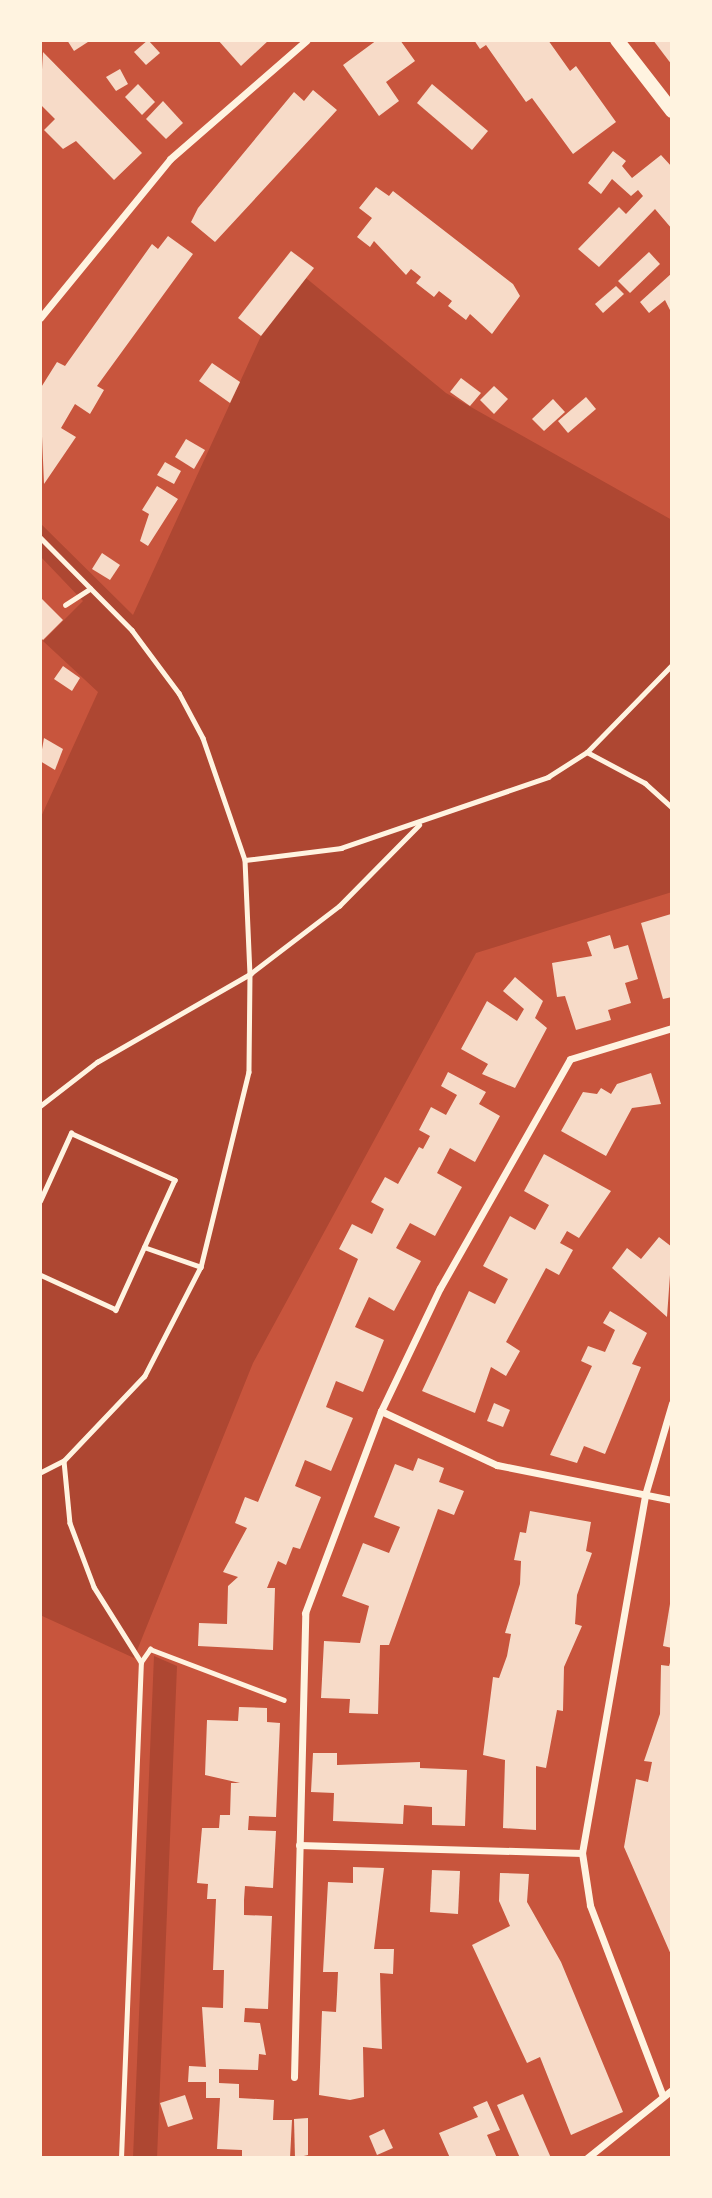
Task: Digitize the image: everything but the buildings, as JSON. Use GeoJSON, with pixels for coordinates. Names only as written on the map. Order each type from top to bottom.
{"type":"FeatureCollection","features":[{"type":"Feature","properties":{"kind":"main road"},"geometry":{"type":"LineString","coordinates":[[617,40],[672,111]]}},
{"type":"Feature","properties":{"kind":"street"},"geometry":{"type":"LineString","coordinates":[[40,318],[170,159],[307,40]]}},
{"type":"Feature","properties":{"kind":"street"},"geometry":{"type":"LineString","coordinates":[[294,2077],[305,1613],[381,1411],[440,1288],[570,1059],[672,1028]]}},
{"type":"Feature","properties":{"kind":"street"},"geometry":{"type":"LineString","coordinates":[[662,2094],[590,1905],[582,1853],[645,1495],[672,1402]]}},
{"type":"Feature","properties":{"kind":"street"},"geometry":{"type":"LineString","coordinates":[[381,1411],[497,1465],[672,1500]]}},
{"type":"Feature","properties":{"kind":"street"},"geometry":{"type":"LineString","coordinates":[[299,1844],[582,1853]]}},
{"type":"Feature","properties":{"kind":"street"},"geometry":{"type":"LineString","coordinates":[[587,2158],[662,2094],[672,2090]]}},
{"type":"Feature","properties":{"kind":"path"},"geometry":{"type":"LineString","coordinates":[[40,537],[132,630],[150,653],[203,738],[245,860],[250,974],[249,1072],[201,1267],[145,1376],[64,1461],[40,1473]]}},
{"type":"Feature","properties":{"kind":"path"},"geometry":{"type":"LineString","coordinates":[[65,605],[90,589]]}},
{"type":"Feature","properties":{"kind":"path"},"geometry":{"type":"LineString","coordinates":[[245,860],[341,848],[420,824],[548,777],[587,752],[672,665]]}},
{"type":"Feature","properties":{"kind":"path"},"geometry":{"type":"LineString","coordinates":[[587,752],[645,783],[672,807]]}},
{"type":"Feature","properties":{"kind":"path"},"geometry":{"type":"LineString","coordinates":[[40,1106],[97,1062],[250,974],[339,906],[420,824]]}},
{"type":"Feature","properties":{"kind":"path"},"geometry":{"type":"LineString","coordinates":[[40,1275],[116,1310],[175,1180],[71,1133],[41,1200]]}},
{"type":"Feature","properties":{"kind":"path"},"geometry":{"type":"LineString","coordinates":[[144,1247],[201,1267]]}},
{"type":"Feature","properties":{"kind":"path"},"geometry":{"type":"LineString","coordinates":[[64,1461],[70,1523],[94,1587],[141,1662]]}},
{"type":"Feature","properties":{"kind":"path"},"geometry":{"type":"LineString","coordinates":[[121,2158],[141,1662],[150,1649],[301,1706]]}},
{"type":"Feature","properties":{"kind":"shaded area"},"geometry":{"type":"Polygon","coordinates":[[[306,278],[446,393],[672,520],[672,892],[476,953],[253,1363],[134,1658],[40,1615],[40,819],[98,692],[43,641],[83,601],[40,556],[40,523],[133,615],[261,336],[306,278]]]}},
{"type":"Feature","properties":{"kind":"shaded area"},"geometry":{"type":"Polygon","coordinates":[[[154,1656],[177,1666],[157,2158],[133,2158],[154,1656]]]}}]}
